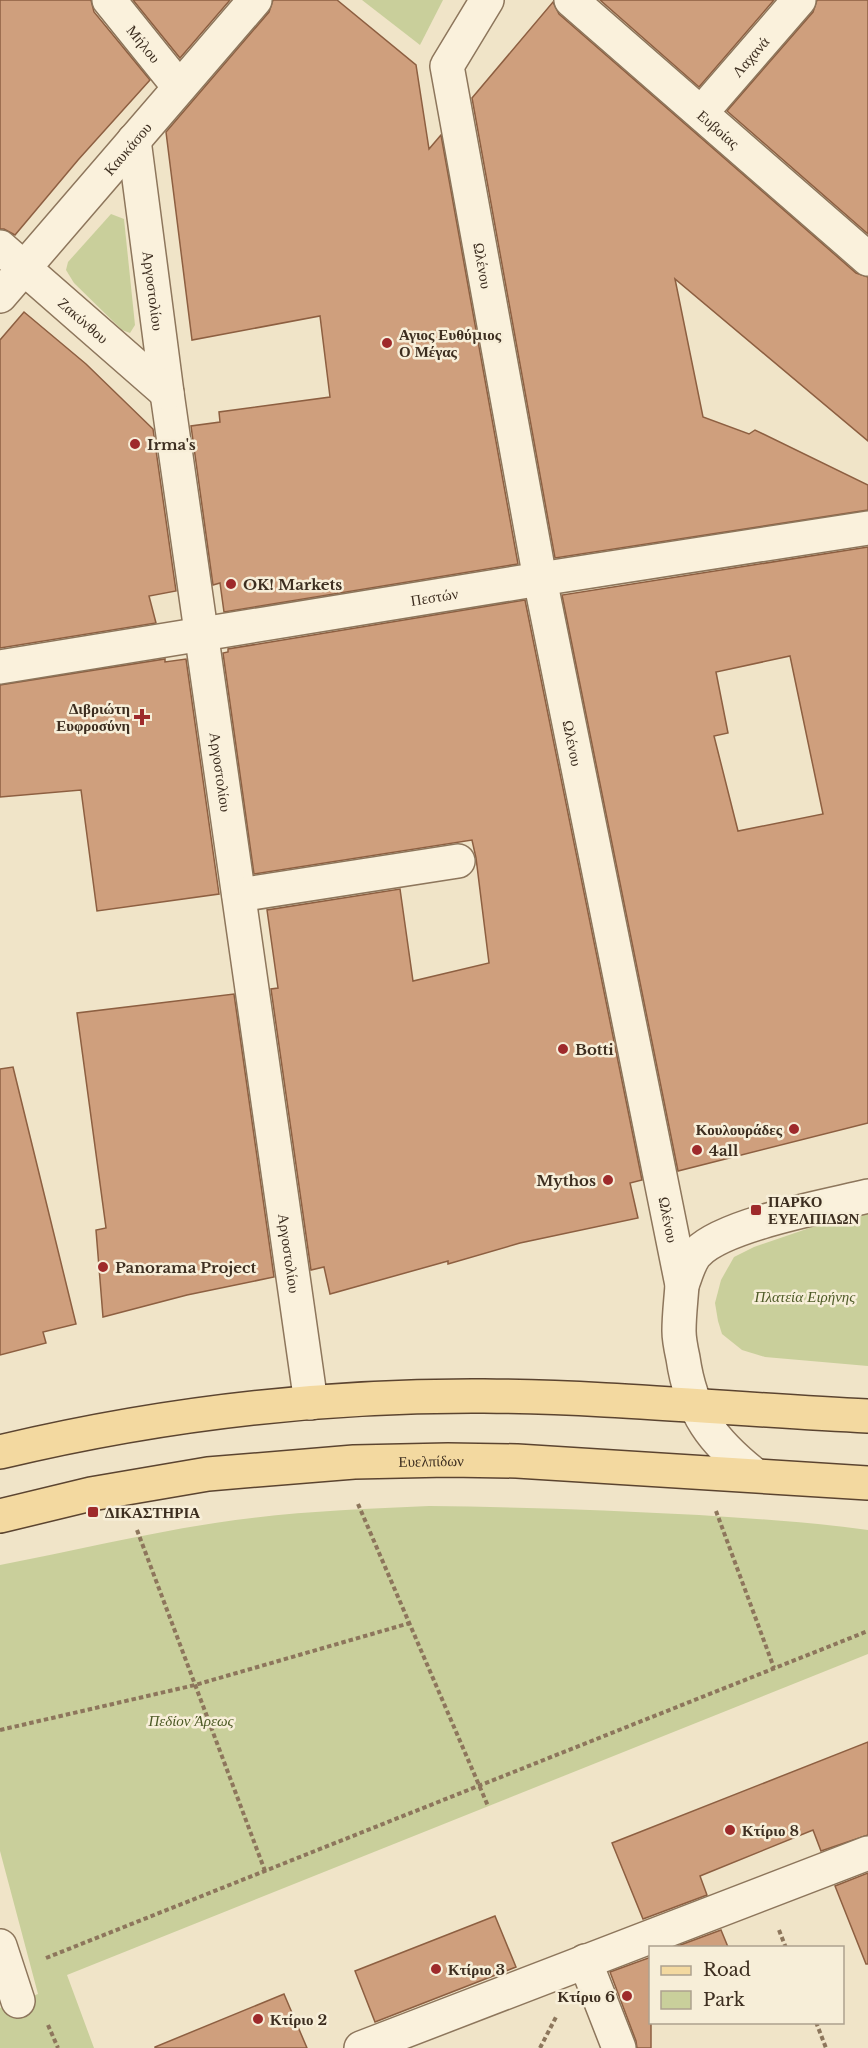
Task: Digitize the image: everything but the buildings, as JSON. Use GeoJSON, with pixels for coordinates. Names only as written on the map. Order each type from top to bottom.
{"type":"FeatureCollection","features":[{"type":"Feature","properties":{"kind":"main road"},"geometry":{"type":"LineString","coordinates":[[0,1452],[71,1435],[150,1421],[275,1405],[417,1397],[486,1396],[868,1416]]}},
{"type":"Feature","properties":{"kind":"main road","name":"Ευελπίδων"},"geometry":{"type":"LineString","coordinates":[[0,1516],[91,1494],[198,1476],[354,1462],[518,1461],[868,1483]]}},
{"type":"Feature","properties":{"kind":"street","name":"Μήλου"},"geometry":{"type":"LineString","coordinates":[[109,0],[179,87]]}},
{"type":"Feature","properties":{"kind":"street","name":"Καυκάσου"},"geometry":{"type":"LineString","coordinates":[[0,296],[12,257],[134,140],[255,0]]}},
{"type":"Feature","properties":{"kind":"street","name":"Ωλένου"},"geometry":{"type":"LineString","coordinates":[[487,0],[447,66],[540,579],[682,1285],[679,1332],[685,1372],[694,1406],[712,1435],[734,1458],[755,1475]]}},
{"type":"Feature","properties":{"kind":"street","name":"Ευβοίας"},"geometry":{"type":"LineString","coordinates":[[571,0],[868,259]]}},
{"type":"Feature","properties":{"kind":"street","name":"Λαχανά"},"geometry":{"type":"LineString","coordinates":[[701,113],[799,0]]}},
{"type":"Feature","properties":{"kind":"street","name":"Αργοστολίου"},"geometry":{"type":"LineString","coordinates":[[134,140],[167,393],[311,1403]]}},
{"type":"Feature","properties":{"kind":"street","name":"Ζακύνθου"},"geometry":{"type":"LineString","coordinates":[[12,257],[167,393]]}},
{"type":"Feature","properties":{"kind":"street","name":"Πεστών"},"geometry":{"type":"LineString","coordinates":[[0,667],[868,528]]}},
{"type":"Feature","properties":{"kind":"street"},"geometry":{"type":"LineString","coordinates":[[238,895],[458,861]]}},
{"type":"Feature","properties":{"kind":"street"},"geometry":{"type":"LineString","coordinates":[[682,1285],[697,1253],[716,1239],[752,1226],[868,1196]]}},
{"type":"Feature","properties":{"kind":"street"},"geometry":{"type":"LineString","coordinates":[[361,2048],[868,1853]]}},
{"type":"Feature","properties":{"kind":"street"},"geometry":{"type":"LineString","coordinates":[[0,1946],[18,2001]]}},
{"type":"Feature","properties":{"kind":"street"},"geometry":{"type":"LineString","coordinates":[[585,1961],[619,2048]]}},
{"type":"Feature","properties":{"kind":"path"},"geometry":{"type":"LineString","coordinates":[[358,1504],[488,1806]]}},
{"type":"Feature","properties":{"kind":"path"},"geometry":{"type":"LineString","coordinates":[[715,1509],[774,1668]]}},
{"type":"Feature","properties":{"kind":"path"},"geometry":{"type":"LineString","coordinates":[[137,1530],[265,1871]]}},
{"type":"Feature","properties":{"kind":"path"},"geometry":{"type":"LineString","coordinates":[[0,1730],[195,1685],[410,1623]]}},
{"type":"Feature","properties":{"kind":"path"},"geometry":{"type":"LineString","coordinates":[[45,1958],[868,1631]]}},
{"type":"Feature","properties":{"kind":"path"},"geometry":{"type":"LineString","coordinates":[[817,2024],[826,2048]]}},
{"type":"Feature","properties":{"kind":"green space"},"geometry":{"type":"Polygon","coordinates":[[[362,0],[443,0],[420,45],[362,0]]]}},
{"type":"Feature","properties":{"kind":"green space"},"geometry":{"type":"Polygon","coordinates":[[[111,214],[124,219],[135,325],[130,333],[122,330],[74,283],[66,270],[68,262],[111,214]]]}},
{"type":"Feature","properties":{"kind":"green space","name":"Πλατεία Ειρήνης"},"geometry":{"type":"Polygon","coordinates":[[[868,1208],[868,1366],[765,1357],[742,1350],[722,1334],[715,1303],[721,1280],[734,1257],[754,1247],[868,1208]]]}},
{"type":"Feature","properties":{"kind":"green space","name":"Πεδίον Άρεως"},"geometry":{"type":"Polygon","coordinates":[[[429,1506],[699,1515],[868,1530],[868,1654],[67,1975],[94,2048],[0,2048],[0,2008],[38,1994],[0,1851],[0,1565],[161,1532],[242,1519],[429,1506]]]}},
{"type":"Feature","properties":{"kind":"place","name":"Αγιος Ευθύμιος Ο Μέγας"},"geometry":{"type":"Point","coordinates":[387,343]}},
{"type":"Feature","properties":{"kind":"place","name":"Irma's"},"geometry":{"type":"Point","coordinates":[135,444]}},
{"type":"Feature","properties":{"kind":"place","name":"OK! Markets"},"geometry":{"type":"Point","coordinates":[231,584]}},
{"type":"Feature","properties":{"kind":"place","name":"Διβριώτη Ευφροσύνη"},"geometry":{"type":"Point","coordinates":[142,717]}},
{"type":"Feature","properties":{"kind":"place","name":"Botti"},"geometry":{"type":"Point","coordinates":[563,1049]}},
{"type":"Feature","properties":{"kind":"place","name":"Κουλουράδες"},"geometry":{"type":"Point","coordinates":[794,1129]}},
{"type":"Feature","properties":{"kind":"place","name":"4all"},"geometry":{"type":"Point","coordinates":[697,1150]}},
{"type":"Feature","properties":{"kind":"place","name":"Mythos"},"geometry":{"type":"Point","coordinates":[608,1180]}},
{"type":"Feature","properties":{"kind":"place","name":"ΠΑΡΚΟ ΕΥΕΛΠΙΔΩΝ"},"geometry":{"type":"Point","coordinates":[756,1210]}},
{"type":"Feature","properties":{"kind":"place","name":"Panorama Project"},"geometry":{"type":"Point","coordinates":[103,1267]}},
{"type":"Feature","properties":{"kind":"place","name":"ΔΙΚΑΣΤΗΡΙΑ"},"geometry":{"type":"Point","coordinates":[93,1512]}},
{"type":"Feature","properties":{"kind":"place","name":"Κτίριο 8"},"geometry":{"type":"Point","coordinates":[730,1830]}},
{"type":"Feature","properties":{"kind":"place","name":"Κτίριο 3"},"geometry":{"type":"Point","coordinates":[436,1969]}},
{"type":"Feature","properties":{"kind":"place","name":"Κτίριο 6"},"geometry":{"type":"Point","coordinates":[627,1996]}},
{"type":"Feature","properties":{"kind":"place","name":"Κτίριο 2"},"geometry":{"type":"Point","coordinates":[258,2019]}}]}
